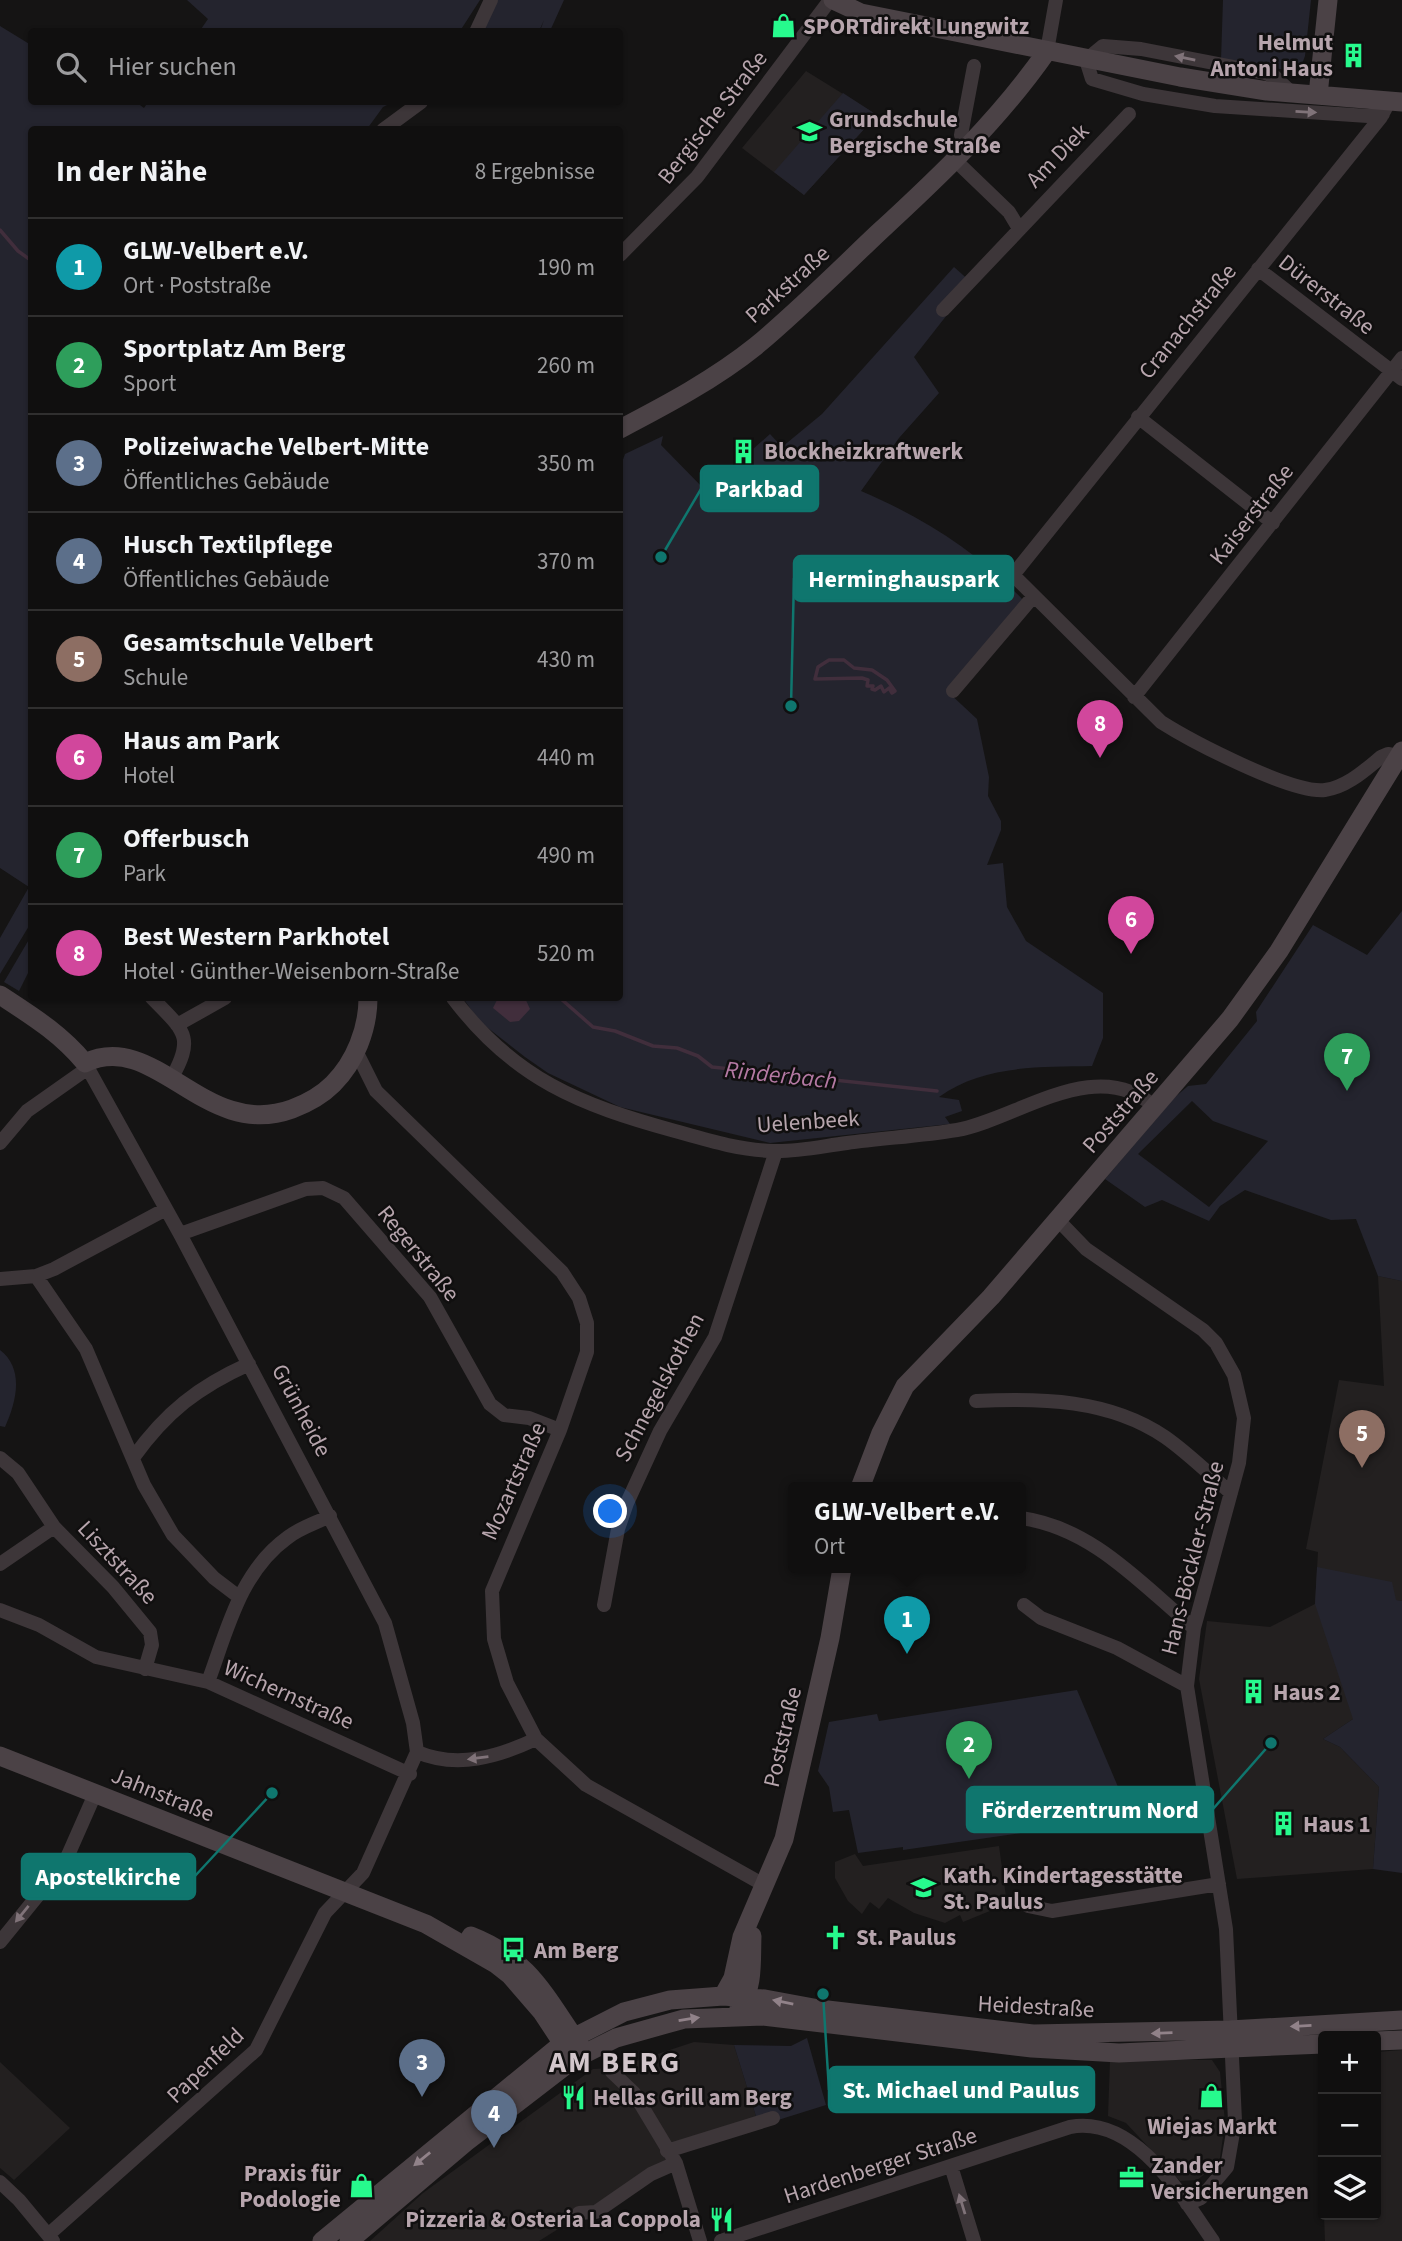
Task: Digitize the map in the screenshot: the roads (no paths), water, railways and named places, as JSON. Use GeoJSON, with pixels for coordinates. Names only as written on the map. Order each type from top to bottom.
{"type":"FeatureCollection","features":[{"type":"Feature","properties":{"kind":"street"},"geometry":{"type":"LineString","coordinates":[[478,28],[491,0]]}},
{"type":"Feature","properties":{"kind":"street"},"geometry":{"type":"LineString","coordinates":[[832,0],[861,13],[1086,61],[1267,91],[1318,94],[1392,105]]}},
{"type":"Feature","properties":{"kind":"street","name":"Bergische Straße"},"geometry":{"type":"LineString","coordinates":[[623,252],[697,177],[832,0]]}},
{"type":"Feature","properties":{"kind":"street"},"geometry":{"type":"LineString","coordinates":[[1047,51],[1056,0]]}},
{"type":"Feature","properties":{"kind":"street"},"geometry":{"type":"LineString","coordinates":[[1318,94],[1328,0]]}},
{"type":"Feature","properties":{"kind":"street"},"geometry":{"type":"LineString","coordinates":[[1086,61],[1103,46],[1141,49],[1265,73],[1275,77],[1293,93]]}},
{"type":"Feature","properties":{"kind":"street","name":"Parkstraße"},"geometry":{"type":"LineString","coordinates":[[623,427],[754,348],[961,155],[1014,99],[1047,51]]}},
{"type":"Feature","properties":{"kind":"street"},"geometry":{"type":"LineString","coordinates":[[1086,61],[1092,79],[1100,82],[1143,94],[1241,109],[1368,116],[1392,105]]}},
{"type":"Feature","properties":{"kind":"street"},"geometry":{"type":"LineString","coordinates":[[974,66],[961,135],[961,155],[1009,212],[1018,227]]}},
{"type":"Feature","properties":{"kind":"street"},"geometry":{"type":"LineString","coordinates":[[1241,109],[1267,91]]}},
{"type":"Feature","properties":{"kind":"street"},"geometry":{"type":"LineString","coordinates":[[388,126],[417,105]]}},
{"type":"Feature","properties":{"kind":"street","name":"Cranachstraße"},"geometry":{"type":"LineString","coordinates":[[1032,597],[1015,580],[1013,575],[1017,568],[1392,105]]}},
{"type":"Feature","properties":{"kind":"street","name":"Am Diek"},"geometry":{"type":"LineString","coordinates":[[943,310],[1018,227],[1129,114]]}},
{"type":"Feature","properties":{"kind":"street","name":"Dürerstraße"},"geometry":{"type":"LineString","coordinates":[[1258,269],[1396,376]]}},
{"type":"Feature","properties":{"kind":"street","name":"Kaiserstraße"},"geometry":{"type":"LineString","coordinates":[[1134,696],[1396,376],[1402,358]]}},
{"type":"Feature","properties":{"kind":"street"},"geometry":{"type":"LineString","coordinates":[[1138,417],[1273,523]]}},
{"type":"Feature","properties":{"kind":"street"},"geometry":{"type":"LineString","coordinates":[[953,691],[1032,597],[1161,722],[1184,736],[1298,788],[1323,791],[1335,788],[1381,757],[1400,754]]}},
{"type":"Feature","properties":{"kind":"street","name":"Poststraße"},"geometry":{"type":"LineString","coordinates":[[862,1482],[881,1433],[905,1386],[991,1297],[1156,1108],[1230,1018],[1279,951],[1400,754]]}},
{"type":"Feature","properties":{"kind":"street","name":"Grünheide"},"geometry":{"type":"LineString","coordinates":[[8,1000],[67,1042],[86,1065],[180,1234],[385,1623],[413,1723],[417,1752],[410,1774],[363,1873],[347,1892]]}},
{"type":"Feature","properties":{"kind":"street"},"geometry":{"type":"LineString","coordinates":[[155,1001],[177,1025],[184,1038],[185,1049],[171,1079]]}},
{"type":"Feature","properties":{"kind":"street"},"geometry":{"type":"LineString","coordinates":[[177,1025],[220,1001]]}},
{"type":"Feature","properties":{"kind":"street"},"geometry":{"type":"LineString","coordinates":[[0,1143],[27,1111],[97,1057],[122,1057],[147,1064],[227,1111],[266,1115],[282,1113],[314,1099],[339,1078],[356,1051],[367,1001]]}},
{"type":"Feature","properties":{"kind":"street","name":"Uelenbeek"},"geometry":{"type":"LineString","coordinates":[[456,1001],[492,1044],[549,1085],[608,1112],[728,1146],[776,1151],[958,1130],[1071,1088],[1124,1091],[1146,1098],[1156,1108]]}},
{"type":"Feature","properties":{"kind":"street","name":"Mozartstraße"},"geometry":{"type":"LineString","coordinates":[[356,1051],[376,1091],[548,1257],[574,1286],[587,1323],[587,1352],[560,1430],[492,1591],[494,1639],[507,1683],[536,1739],[586,1785],[764,1885]]}},
{"type":"Feature","properties":{"kind":"street","name":"Schnegelskothen"},"geometry":{"type":"LineString","coordinates":[[604,1605],[618,1529],[627,1503],[660,1431],[715,1338],[776,1151]]}},
{"type":"Feature","properties":{"kind":"street","name":"Regerstraße"},"geometry":{"type":"LineString","coordinates":[[180,1234],[306,1189],[323,1188],[344,1198],[430,1297],[490,1404],[504,1415],[529,1418],[560,1430]]}},
{"type":"Feature","properties":{"kind":"street"},"geometry":{"type":"LineString","coordinates":[[0,1279],[36,1276],[166,1209]]}},
{"type":"Feature","properties":{"kind":"street","name":"Hans-Böckler-Straße"},"geometry":{"type":"LineString","coordinates":[[1058,1220],[1086,1249],[1189,1317],[1216,1343],[1239,1389],[1244,1418],[1242,1448],[1194,1628],[1187,1686],[1226,1929],[1235,2121],[1227,2167],[1201,2198],[1187,2204]]}},
{"type":"Feature","properties":{"kind":"street"},"geometry":{"type":"LineString","coordinates":[[36,1276],[86,1349],[144,1485],[173,1535],[214,1578],[239,1597]]}},
{"type":"Feature","properties":{"kind":"street"},"geometry":{"type":"LineString","coordinates":[[133,1458],[175,1407],[203,1388],[249,1364]]}},
{"type":"Feature","properties":{"kind":"street"},"geometry":{"type":"LineString","coordinates":[[976,1401],[1062,1402],[1132,1418],[1176,1445],[1231,1493]]}},
{"type":"Feature","properties":{"kind":"street","name":"Lisztstraße"},"geometry":{"type":"LineString","coordinates":[[0,1458],[18,1473],[54,1527],[113,1587],[150,1632],[152,1645],[145,1669]]}},
{"type":"Feature","properties":{"kind":"street"},"geometry":{"type":"LineString","coordinates":[[208,1682],[239,1597],[253,1572],[287,1538],[330,1516]]}},
{"type":"Feature","properties":{"kind":"street"},"geometry":{"type":"LineString","coordinates":[[1026,1518],[1054,1526],[1105,1550],[1194,1628]]}},
{"type":"Feature","properties":{"kind":"street","name":"Lisztstraße"},"geometry":{"type":"LineString","coordinates":[[0,1564],[54,1527]]}},
{"type":"Feature","properties":{"kind":"street","name":"Poststraße"},"geometry":{"type":"LineString","coordinates":[[723,1996],[733,1978],[753,1912],[784,1839],[830,1637],[841,1573]]}},
{"type":"Feature","properties":{"kind":"street"},"geometry":{"type":"LineString","coordinates":[[1024,1605],[1041,1618],[1116,1648],[1187,1686]]}},
{"type":"Feature","properties":{"kind":"street","name":"Wichernstraße"},"geometry":{"type":"LineString","coordinates":[[0,1610],[39,1625],[96,1657],[208,1682],[410,1774]]}},
{"type":"Feature","properties":{"kind":"street"},"geometry":{"type":"LineString","coordinates":[[417,1752],[432,1758],[485,1758],[536,1739]]}},
{"type":"Feature","properties":{"kind":"street","name":"Jahnstraße"},"geometry":{"type":"LineString","coordinates":[[0,1756],[426,1924],[496,1964],[510,1975],[574,2048]]}},
{"type":"Feature","properties":{"kind":"street"},"geometry":{"type":"LineString","coordinates":[[0,1942],[65,1863],[95,1794]]}},
{"type":"Feature","properties":{"kind":"street"},"geometry":{"type":"LineString","coordinates":[[1028,1906],[1052,1911],[1219,1884]]}},
{"type":"Feature","properties":{"kind":"street","name":"Papenfeld"},"geometry":{"type":"LineString","coordinates":[[51,2238],[256,2050],[326,1913],[347,1892]]}},
{"type":"Feature","properties":{"kind":"street","name":"Poststraße"},"geometry":{"type":"LineString","coordinates":[[747,1998],[753,1912]]}},
{"type":"Feature","properties":{"kind":"street","name":"Heidestraße"},"geometry":{"type":"LineString","coordinates":[[574,2048],[624,2012],[670,2000],[723,1996],[1033,2034],[1318,2044]]}},
{"type":"Feature","properties":{"kind":"street"},"geometry":{"type":"LineString","coordinates":[[731,2016],[747,1998]]}},
{"type":"Feature","properties":{"kind":"street","name":"Heidestraße"},"geometry":{"type":"LineString","coordinates":[[574,2048],[684,2019],[731,2016],[808,2021],[1032,2048],[1132,2053],[1402,2020]]}},
{"type":"Feature","properties":{"kind":"street"},"geometry":{"type":"LineString","coordinates":[[1381,2041],[1402,2040]]}},
{"type":"Feature","properties":{"kind":"street"},"geometry":{"type":"LineString","coordinates":[[322,2241],[574,2048]]}},
{"type":"Feature","properties":{"kind":"street"},"geometry":{"type":"LineString","coordinates":[[349,2241],[574,2048]]}},
{"type":"Feature","properties":{"kind":"street"},"geometry":{"type":"LineString","coordinates":[[612,2072],[634,2093],[672,2157],[700,2241]]}},
{"type":"Feature","properties":{"kind":"street"},"geometry":{"type":"LineString","coordinates":[[579,2213],[596,2211],[672,2157],[773,2118]]}},
{"type":"Feature","properties":{"kind":"street","name":"Hardenberger Straße"},"geometry":{"type":"LineString","coordinates":[[721,2241],[1070,2127],[1098,2125],[1117,2132],[1133,2143],[1187,2204],[1213,2241]]}},
{"type":"Feature","properties":{"kind":"street"},"geometry":{"type":"LineString","coordinates":[[951,2166],[974,2241]]}},
{"type":"Feature","properties":{"kind":"street"},"geometry":{"type":"LineString","coordinates":[[0,2182],[51,2238]]}},
{"type":"Feature","properties":{"kind":"waterway","name":"Rinderbach"},"geometry":{"type":"LineString","coordinates":[[0,230],[28,258]]}},
{"type":"Feature","properties":{"kind":"waterway"},"geometry":{"type":"LineString","coordinates":[[815,679],[818,667],[829,660],[844,660],[854,668],[872,670],[887,680],[895,691],[892,693],[889,688],[884,692],[881,686],[872,689],[873,686],[867,686],[868,680],[862,678],[816,679]]}},
{"type":"Feature","properties":{"kind":"waterway","name":"Rinderbach"},"geometry":{"type":"LineString","coordinates":[[563,1001],[593,1027],[615,1031],[653,1046],[677,1048],[698,1056],[712,1067],[937,1091]]}},
{"type":"Feature","properties":{"kind":"place","name":"SPORTdirekt Lungwitz"},"geometry":{"type":"Point","coordinates":[783,26]}},
{"type":"Feature","properties":{"kind":"place","name":"Helmut Antoni Haus"},"geometry":{"type":"Point","coordinates":[1353,55]}},
{"type":"Feature","properties":{"kind":"place","name":"Grundschule Bergische Straße"},"geometry":{"type":"Point","coordinates":[809,132]}},
{"type":"Feature","properties":{"kind":"place","name":"Blockheizkraftwerk"},"geometry":{"type":"Point","coordinates":[744,451]}},
{"type":"Feature","properties":{"kind":"place","name":"Parkbad"},"geometry":{"type":"Point","coordinates":[661,557]}},
{"type":"Feature","properties":{"kind":"place","name":"Herminghauspark"},"geometry":{"type":"Point","coordinates":[791,706]}},
{"type":"Feature","properties":{"kind":"place","name":"Best Western Parkhotel"},"geometry":{"type":"Point","coordinates":[1100,758]}},
{"type":"Feature","properties":{"kind":"place","name":"Haus am Park"},"geometry":{"type":"Point","coordinates":[1131,954]}},
{"type":"Feature","properties":{"kind":"place","name":"Offerbusch"},"geometry":{"type":"Point","coordinates":[1347,1091]}},
{"type":"Feature","properties":{"kind":"place","name":"Gesamtschule Velbert"},"geometry":{"type":"Point","coordinates":[1362,1468]}},
{"type":"Feature","properties":{"kind":"place","name":"GLW-Velbert e.V."},"geometry":{"type":"Point","coordinates":[907,1654]}},
{"type":"Feature","properties":{"kind":"place","name":"Haus 2"},"geometry":{"type":"Point","coordinates":[1253,1692]}},
{"type":"Feature","properties":{"kind":"place","name":"Förderzentrum Nord"},"geometry":{"type":"Point","coordinates":[1271,1743]}},
{"type":"Feature","properties":{"kind":"place","name":"Sportplatz Am Berg"},"geometry":{"type":"Point","coordinates":[969,1779]}},
{"type":"Feature","properties":{"kind":"place","name":"Apostelkirche"},"geometry":{"type":"Point","coordinates":[272,1793]}},
{"type":"Feature","properties":{"kind":"place","name":"Haus 1"},"geometry":{"type":"Point","coordinates":[1283,1824]}},
{"type":"Feature","properties":{"kind":"place","name":"Kath. Kindertagesstätte St. Paulus"},"geometry":{"type":"Point","coordinates":[923,1888]}},
{"type":"Feature","properties":{"kind":"place","name":"St. Paulus"},"geometry":{"type":"Point","coordinates":[836,1937]}},
{"type":"Feature","properties":{"kind":"place","name":"Am Berg"},"geometry":{"type":"Point","coordinates":[514,1950]}},
{"type":"Feature","properties":{"kind":"place","name":"St. Michael und Paulus"},"geometry":{"type":"Point","coordinates":[823,1994]}},
{"type":"Feature","properties":{"kind":"place","name":"Wiejas Markt"},"geometry":{"type":"Point","coordinates":[1212,2096]}},
{"type":"Feature","properties":{"kind":"place","name":"Polizeiwache Velbert-Mitte"},"geometry":{"type":"Point","coordinates":[422,2097]}},
{"type":"Feature","properties":{"kind":"place","name":"Hellas Grill am Berg"},"geometry":{"type":"Point","coordinates":[573,2097]}},
{"type":"Feature","properties":{"kind":"place","name":"Husch Textilpflege"},"geometry":{"type":"Point","coordinates":[494,2148]}},
{"type":"Feature","properties":{"kind":"place","name":"Zander Versicherungen"},"geometry":{"type":"Point","coordinates":[1131,2178]}},
{"type":"Feature","properties":{"kind":"place","name":"Praxis für Podologie"},"geometry":{"type":"Point","coordinates":[361,2186]}},
{"type":"Feature","properties":{"kind":"place","name":"Pizzeria & Osteria La Coppola"},"geometry":{"type":"Point","coordinates":[721,2219]}},
{"type":"Feature","properties":{"kind":"district","name":"AM BERG"},"geometry":{"type":"Point","coordinates":[615,2062]}}]}
